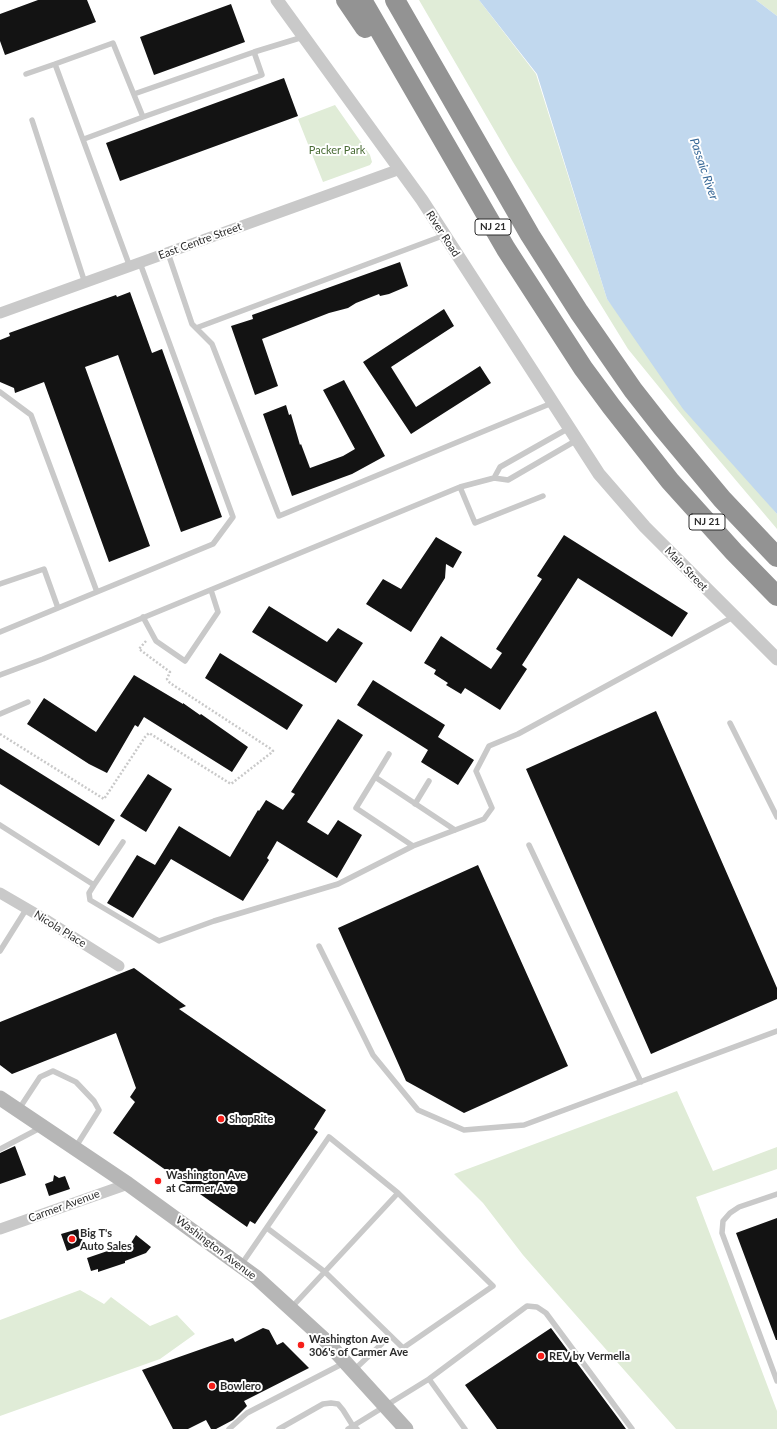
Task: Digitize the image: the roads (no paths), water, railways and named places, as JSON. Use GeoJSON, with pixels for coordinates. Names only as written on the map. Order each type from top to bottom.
{"type":"FeatureCollection","features":[{"type":"Feature","properties":{"kind":"highway"},"geometry":{"type":"LineString","coordinates":[[346,0],[482,208]]}},
{"type":"Feature","properties":{"kind":"highway","name":"NJ 21"},"geometry":{"type":"LineString","coordinates":[[362,0],[482,208],[547,315],[611,406],[702,517],[777,596]]}},
{"type":"Feature","properties":{"kind":"highway","name":"NJ 21"},"geometry":{"type":"LineString","coordinates":[[395,0],[530,234],[606,352],[638,396],[692,463],[777,557]]}},
{"type":"Feature","properties":{"kind":"highway"},"geometry":{"type":"LineString","coordinates":[[411,0],[424,24],[429,60]]}},
{"type":"Feature","properties":{"kind":"main road","name":"Washington Avenue"},"geometry":{"type":"LineString","coordinates":[[0,1098],[128,1184],[241,1265],[291,1308],[350,1366],[406,1429]]}},
{"type":"Feature","properties":{"kind":"street","name":"River Road"},"geometry":{"type":"LineString","coordinates":[[278,0],[400,169],[552,403],[600,474]]}},
{"type":"Feature","properties":{"kind":"street","name":"East Centre Street"},"geometry":{"type":"LineString","coordinates":[[0,313],[400,169]]}},
{"type":"Feature","properties":{"kind":"street","name":"Main Street"},"geometry":{"type":"LineString","coordinates":[[600,474],[644,527],[777,659]]}},
{"type":"Feature","properties":{"kind":"street","name":"Nicola Place"},"geometry":{"type":"LineString","coordinates":[[0,893],[27,908],[119,966]]}},
{"type":"Feature","properties":{"kind":"street","name":"Carmer Avenue"},"geometry":{"type":"LineString","coordinates":[[0,1229],[128,1184]]}},
{"type":"Feature","properties":{"kind":"lane"},"geometry":{"type":"LineString","coordinates":[[134,94],[304,36]]}},
{"type":"Feature","properties":{"kind":"lane"},"geometry":{"type":"LineString","coordinates":[[26,74],[113,42],[143,117]]}},
{"type":"Feature","properties":{"kind":"lane"},"geometry":{"type":"LineString","coordinates":[[84,139],[262,75],[254,52]]}},
{"type":"Feature","properties":{"kind":"lane"},"geometry":{"type":"LineString","coordinates":[[55,64],[84,139],[130,267]]}},
{"type":"Feature","properties":{"kind":"lane"},"geometry":{"type":"LineString","coordinates":[[32,120],[85,282]]}},
{"type":"Feature","properties":{"kind":"lane"},"geometry":{"type":"LineString","coordinates":[[196,328],[444,235]]}},
{"type":"Feature","properties":{"kind":"lane"},"geometry":{"type":"LineString","coordinates":[[168,253],[192,324],[212,344],[279,516],[552,403]]}},
{"type":"Feature","properties":{"kind":"lane"},"geometry":{"type":"LineString","coordinates":[[0,632],[213,544],[233,517],[140,263]]}},
{"type":"Feature","properties":{"kind":"lane"},"geometry":{"type":"LineString","coordinates":[[0,392],[31,415],[97,592]]}},
{"type":"Feature","properties":{"kind":"lane"},"geometry":{"type":"LineString","coordinates":[[494,478],[500,467],[569,428]]}},
{"type":"Feature","properties":{"kind":"lane"},"geometry":{"type":"LineString","coordinates":[[0,675],[143,618],[460,487],[494,478],[508,480],[577,440]]}},
{"type":"Feature","properties":{"kind":"lane"},"geometry":{"type":"LineString","coordinates":[[460,487],[475,523],[542,496]]}},
{"type":"Feature","properties":{"kind":"lane"},"geometry":{"type":"LineString","coordinates":[[0,584],[44,569],[58,608]]}},
{"type":"Feature","properties":{"kind":"lane"},"geometry":{"type":"LineString","coordinates":[[143,618],[156,641],[185,661],[218,612],[210,590]]}},
{"type":"Feature","properties":{"kind":"lane"},"geometry":{"type":"LineString","coordinates":[[123,842],[89,893],[90,900],[160,941],[214,921],[338,884],[413,846],[484,819],[492,808],[476,771],[489,746],[518,734],[733,617]]}},
{"type":"Feature","properties":{"kind":"lane"},"geometry":{"type":"LineString","coordinates":[[0,714],[28,702]]}},
{"type":"Feature","properties":{"kind":"lane"},"geometry":{"type":"LineString","coordinates":[[730,723],[777,816]]}},
{"type":"Feature","properties":{"kind":"lane"},"geometry":{"type":"LineString","coordinates":[[389,754],[356,808],[413,846]]}},
{"type":"Feature","properties":{"kind":"lane"},"geometry":{"type":"LineString","coordinates":[[375,777],[455,830]]}},
{"type":"Feature","properties":{"kind":"lane"},"geometry":{"type":"LineString","coordinates":[[415,804],[429,780]]}},
{"type":"Feature","properties":{"kind":"lane"},"geometry":{"type":"LineString","coordinates":[[0,825],[94,885]]}},
{"type":"Feature","properties":{"kind":"lane"},"geometry":{"type":"LineString","coordinates":[[529,845],[641,1082]]}},
{"type":"Feature","properties":{"kind":"lane"},"geometry":{"type":"LineString","coordinates":[[0,951],[27,908]]}},
{"type":"Feature","properties":{"kind":"lane"},"geometry":{"type":"LineString","coordinates":[[320,946],[373,1056],[418,1110],[464,1130],[524,1125],[777,1032]]}},
{"type":"Feature","properties":{"kind":"lane"},"geometry":{"type":"LineString","coordinates":[[18,1110],[40,1077],[53,1071],[76,1082],[94,1101],[99,1110],[75,1148]]}},
{"type":"Feature","properties":{"kind":"lane"},"geometry":{"type":"LineString","coordinates":[[0,1148],[43,1127]]}},
{"type":"Feature","properties":{"kind":"lane"},"geometry":{"type":"LineString","coordinates":[[241,1265],[329,1137],[398,1193],[493,1286],[402,1348],[325,1272],[267,1228]]}},
{"type":"Feature","properties":{"kind":"lane"},"geometry":{"type":"LineString","coordinates":[[291,1308],[398,1193]]}},
{"type":"Feature","properties":{"kind":"lane"},"geometry":{"type":"LineString","coordinates":[[777,1194],[739,1207],[723,1221],[722,1233],[777,1381]]}},
{"type":"Feature","properties":{"kind":"lane"},"geometry":{"type":"LineString","coordinates":[[279,1429],[324,1404],[331,1403],[338,1404],[353,1428],[429,1379],[527,1306],[537,1307],[546,1313],[632,1429]]}},
{"type":"Feature","properties":{"kind":"lane"},"geometry":{"type":"LineString","coordinates":[[229,1429],[247,1413],[350,1366],[390,1336]]}},
{"type":"Feature","properties":{"kind":"lane"},"geometry":{"type":"LineString","coordinates":[[429,1379],[465,1429]]}},
{"type":"Feature","properties":{"kind":"water","name":"Passaic River"},"geometry":{"type":"Polygon","coordinates":[[[479,0],[756,0],[777,16],[777,514],[683,409],[607,299],[537,74],[479,0]]]}},
{"type":"Feature","properties":{"kind":"place","name":"ShopRite"},"geometry":{"type":"Point","coordinates":[221,1119]}},
{"type":"Feature","properties":{"kind":"place","name":"Washington Ave at Carmer Ave"},"geometry":{"type":"Point","coordinates":[158,1181]}},
{"type":"Feature","properties":{"kind":"place","name":"Big T's Auto Sales"},"geometry":{"type":"Point","coordinates":[72,1239]}},
{"type":"Feature","properties":{"kind":"place","name":"Washington Ave 306's of Carmer Ave"},"geometry":{"type":"Point","coordinates":[301,1345]}},
{"type":"Feature","properties":{"kind":"place","name":"REV by Vermella"},"geometry":{"type":"Point","coordinates":[541,1356]}},
{"type":"Feature","properties":{"kind":"place","name":"Bowlero"},"geometry":{"type":"Point","coordinates":[212,1386]}},
{"type":"Feature","properties":{"kind":"park label","name":"Packer Park"},"geometry":{"type":"Point","coordinates":[337,150]}}]}
